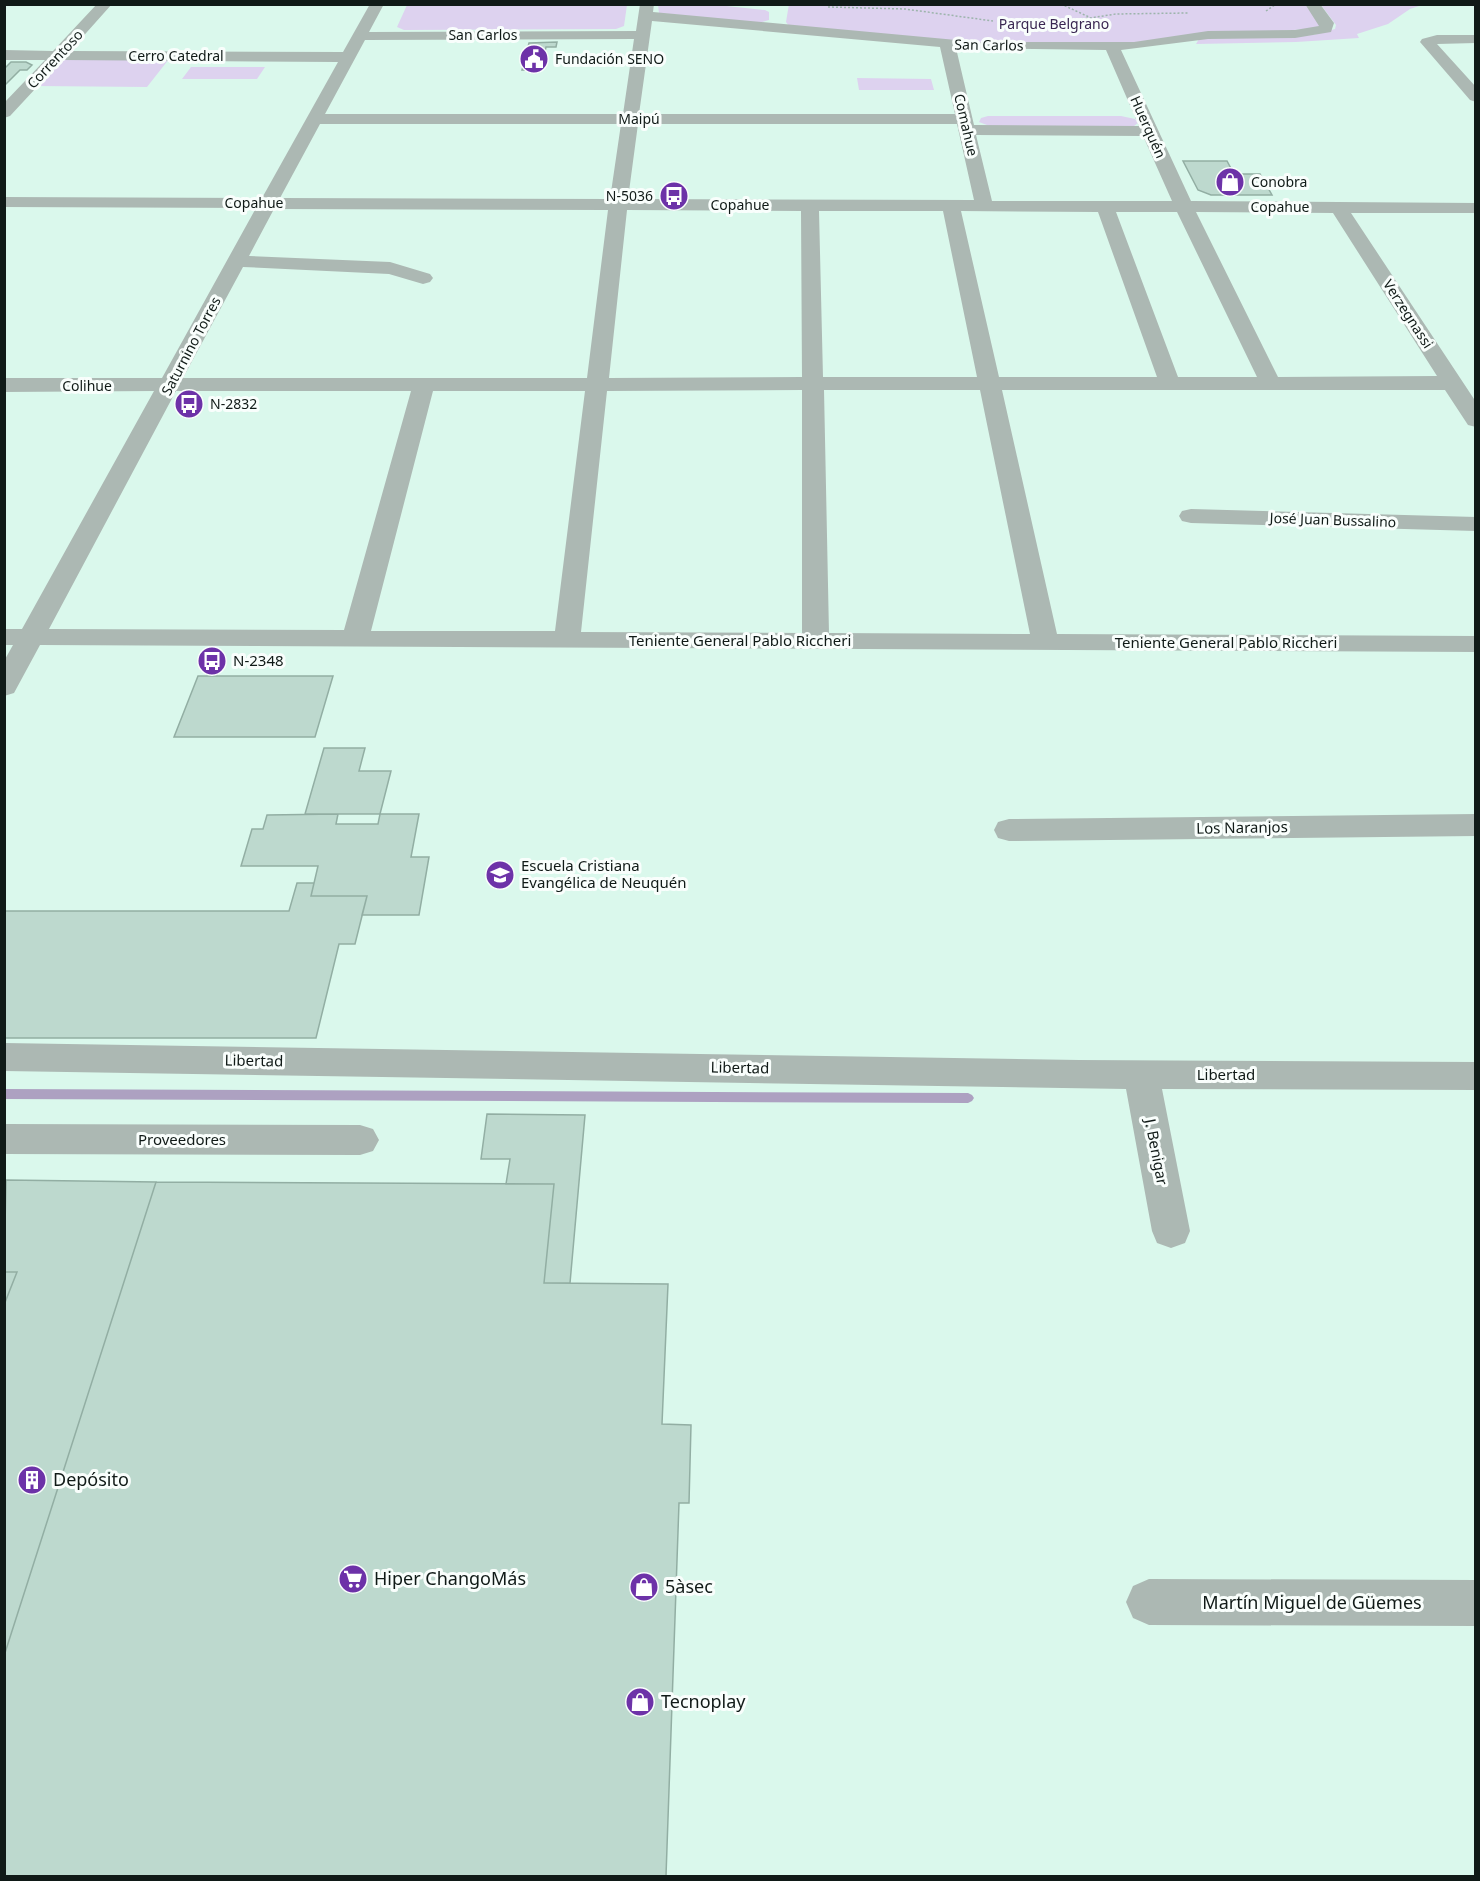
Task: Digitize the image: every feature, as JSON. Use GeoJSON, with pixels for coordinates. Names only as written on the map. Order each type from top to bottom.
{"type":"FeatureCollection","features":[{"type":"Feature","properties":{"kind":"street","name":"Correntoso"},"geometry":{"type":"LineString","coordinates":[[4,113],[105,4]]}},
{"type":"Feature","properties":{"kind":"street","name":"Saturnino Torres"},"geometry":{"type":"LineString","coordinates":[[4,687],[377,4]]}},
{"type":"Feature","properties":{"kind":"street","name":"San Carlos"},"geometry":{"type":"LineString","coordinates":[[646,10],[777,28],[947,44],[1141,46],[1208,35],[1311,32],[1326,29],[1327,23],[1312,4]]}},
{"type":"Feature","properties":{"kind":"street"},"geometry":{"type":"LineString","coordinates":[[567,640],[618,205],[646,10]]}},
{"type":"Feature","properties":{"kind":"street"},"geometry":{"type":"LineString","coordinates":[[777,28],[778,12]]}},
{"type":"Feature","properties":{"kind":"street","name":"San Carlos"},"geometry":{"type":"LineString","coordinates":[[360,36],[642,35]]}},
{"type":"Feature","properties":{"kind":"street"},"geometry":{"type":"LineString","coordinates":[[1476,39],[1429,41],[1429,46],[1476,97]]}},
{"type":"Feature","properties":{"kind":"street","name":"Comahue"},"geometry":{"type":"LineString","coordinates":[[947,44],[967,119],[984,206]]}},
{"type":"Feature","properties":{"kind":"street","name":"Huerquén"},"geometry":{"type":"LineString","coordinates":[[1112,46],[1184,207],[1271,384]]}},
{"type":"Feature","properties":{"kind":"street","name":"Cerro Catedral"},"geometry":{"type":"LineString","coordinates":[[4,56],[348,57]]}},
{"type":"Feature","properties":{"kind":"street"},"geometry":{"type":"LineString","coordinates":[[1118,113],[1142,113]]}},
{"type":"Feature","properties":{"kind":"street","name":"Maipú"},"geometry":{"type":"LineString","coordinates":[[314,119],[967,119],[1150,131]]}},
{"type":"Feature","properties":{"kind":"street","name":"Copahue"},"geometry":{"type":"LineString","coordinates":[[4,202],[1476,208]]}},
{"type":"Feature","properties":{"kind":"street"},"geometry":{"type":"LineString","coordinates":[[810,205],[816,642]]}},
{"type":"Feature","properties":{"kind":"street"},"geometry":{"type":"LineString","coordinates":[[951,206],[1045,642]]}},
{"type":"Feature","properties":{"kind":"street"},"geometry":{"type":"LineString","coordinates":[[1105,207],[1170,384]]}},
{"type":"Feature","properties":{"kind":"street","name":"Verzegnassi"},"geometry":{"type":"LineString","coordinates":[[1339,208],[1461,388],[1476,420]]}},
{"type":"Feature","properties":{"kind":"street"},"geometry":{"type":"LineString","coordinates":[[237,261],[390,268],[423,278]]}},
{"type":"Feature","properties":{"kind":"street","name":"Colihue"},"geometry":{"type":"LineString","coordinates":[[4,385],[1271,384],[1461,388]]}},
{"type":"Feature","properties":{"kind":"street"},"geometry":{"type":"LineString","coordinates":[[355,639],[423,386]]}},
{"type":"Feature","properties":{"kind":"street","name":"José Juan Bussalino"},"geometry":{"type":"LineString","coordinates":[[1191,516],[1476,524]]}},
{"type":"Feature","properties":{"kind":"street","name":"Teniente General Pablo Riccheri"},"geometry":{"type":"LineString","coordinates":[[4,637],[1476,645]]}},
{"type":"Feature","properties":{"kind":"street","name":"Los Naranjos"},"geometry":{"type":"LineString","coordinates":[[1009,830],[1476,825]]}},
{"type":"Feature","properties":{"kind":"street","name":"Libertad"},"geometry":{"type":"LineString","coordinates":[[4,1057],[1141,1074],[1476,1076]]}},
{"type":"Feature","properties":{"kind":"street","name":"J. Benigar"},"geometry":{"type":"LineString","coordinates":[[1141,1074],[1171,1231]]}},
{"type":"Feature","properties":{"kind":"street","name":"Proveedores"},"geometry":{"type":"LineString","coordinates":[[4,1139],[360,1140]]}},
{"type":"Feature","properties":{"kind":"street","name":"Martín Miguel de Güemes"},"geometry":{"type":"LineString","coordinates":[[1149,1602],[1476,1604]]}},
{"type":"Feature","properties":{"kind":"path"},"geometry":{"type":"LineString","coordinates":[[1061,4],[1090,17]]}},
{"type":"Feature","properties":{"kind":"path"},"geometry":{"type":"LineString","coordinates":[[1263,13],[1276,4]]}},
{"type":"Feature","properties":{"kind":"path"},"geometry":{"type":"LineString","coordinates":[[820,7],[905,9],[993,21]]}},
{"type":"Feature","properties":{"kind":"path"},"geometry":{"type":"LineString","coordinates":[[1068,21],[1124,14],[1191,13]]}},
{"type":"Feature","properties":{"kind":"green space"},"geometry":{"type":"Polygon","coordinates":[[[407,4],[627,5],[624,26],[616,29],[404,30],[397,27],[407,4]]]}},
{"type":"Feature","properties":{"kind":"green space","name":"Parque Belgrano"},"geometry":{"type":"Polygon","coordinates":[[[789,4],[1305,4],[1321,24],[1317,28],[1144,43],[982,44],[789,26],[786,22],[789,4]]]}},
{"type":"Feature","properties":{"kind":"green space"},"geometry":{"type":"Polygon","coordinates":[[[658,5],[717,5],[765,10],[769,12],[769,20],[759,23],[659,13],[658,5]]]}},
{"type":"Feature","properties":{"kind":"green space"},"geometry":{"type":"Polygon","coordinates":[[[1321,5],[1422,5],[1410,9],[1388,24],[1357,34],[1359,38],[1196,44],[1199,39],[1313,35],[1335,29],[1336,25],[1321,5]]]}},
{"type":"Feature","properties":{"kind":"green space"},"geometry":{"type":"Polygon","coordinates":[[[169,59],[147,87],[36,86],[63,60],[169,59]]]}},
{"type":"Feature","properties":{"kind":"green space"},"geometry":{"type":"Polygon","coordinates":[[[191,67],[265,67],[257,79],[182,79],[191,67]]]}},
{"type":"Feature","properties":{"kind":"green space"},"geometry":{"type":"Polygon","coordinates":[[[857,78],[931,79],[934,90],[859,90],[857,78]]]}},
{"type":"Feature","properties":{"kind":"green space"},"geometry":{"type":"Polygon","coordinates":[[[988,116],[1121,116],[1135,119],[1138,123],[1134,126],[992,127],[979,122],[981,118],[988,116]]]}},
{"type":"Feature","properties":{"kind":"building","name":"Fundación SENO"},"geometry":{"type":"Polygon","coordinates":[[[557,42],[556,47],[546,47],[541,70],[522,70],[529,43],[557,42]]]}},
{"type":"Feature","properties":{"kind":"building"},"geometry":{"type":"Polygon","coordinates":[[[11,62],[26,62],[32,65],[27,70],[20,70],[4,86],[4,69],[11,62]]]}},
{"type":"Feature","properties":{"kind":"building","name":"Conobra"},"geometry":{"type":"Polygon","coordinates":[[[1183,161],[1227,161],[1234,174],[1260,174],[1272,195],[1211,195],[1198,190],[1183,161]]]}},
{"type":"Feature","properties":{"kind":"building"},"geometry":{"type":"Polygon","coordinates":[[[198,676],[333,676],[315,737],[174,737],[198,676]]]}},
{"type":"Feature","properties":{"kind":"building"},"geometry":{"type":"Polygon","coordinates":[[[324,748],[365,748],[359,771],[391,771],[380,814],[305,814],[324,748]]]}},
{"type":"Feature","properties":{"kind":"building"},"geometry":{"type":"Polygon","coordinates":[[[338,814],[336,824],[378,824],[380,814],[419,814],[411,857],[429,857],[419,915],[362,915],[367,896],[311,896],[318,866],[241,866],[252,829],[263,829],[267,815],[338,814]]]}},
{"type":"Feature","properties":{"kind":"building"},"geometry":{"type":"Polygon","coordinates":[[[297,883],[314,883],[311,896],[367,896],[355,944],[339,944],[316,1038],[4,1038],[4,911],[289,911],[297,883]]]}},
{"type":"Feature","properties":{"kind":"building"},"geometry":{"type":"Polygon","coordinates":[[[487,1114],[585,1115],[570,1283],[544,1283],[554,1184],[506,1184],[510,1159],[481,1159],[487,1114]]]}},
{"type":"Feature","properties":{"kind":"building","name":"Depósito"},"geometry":{"type":"Polygon","coordinates":[[[6,1180],[156,1182],[4,1656],[4,1305],[17,1272],[4,1272],[6,1180]]]}},
{"type":"Feature","properties":{"kind":"building","name":"Hiper ChangoMás"},"geometry":{"type":"Polygon","coordinates":[[[156,1182],[554,1184],[544,1283],[668,1284],[662,1424],[691,1425],[689,1503],[679,1503],[666,1876],[4,1876],[4,1656],[156,1182]]]}},
{"type":"Feature","properties":{"kind":"building"},"geometry":{"type":"Polygon","coordinates":[[[4,1272],[17,1272],[4,1305],[4,1272]]]}},
{"type":"Feature","properties":{"kind":"waterway"},"geometry":{"type":"LineString","coordinates":[[4,1094],[968,1098]]}},
{"type":"Feature","properties":{"kind":"place","name":"Fundación SENO"},"geometry":{"type":"Point","coordinates":[534,59]}},
{"type":"Feature","properties":{"kind":"place","name":"Conobra"},"geometry":{"type":"Point","coordinates":[1230,182]}},
{"type":"Feature","properties":{"kind":"place","name":"N-5036"},"geometry":{"type":"Point","coordinates":[674,196]}},
{"type":"Feature","properties":{"kind":"place","name":"N-2832"},"geometry":{"type":"Point","coordinates":[189,404]}},
{"type":"Feature","properties":{"kind":"place","name":"N-2348"},"geometry":{"type":"Point","coordinates":[212,661]}},
{"type":"Feature","properties":{"kind":"place","name":"Escuela Cristiana Evangélica de Neuquén"},"geometry":{"type":"Point","coordinates":[500,875]}},
{"type":"Feature","properties":{"kind":"place","name":"Depósito"},"geometry":{"type":"Point","coordinates":[32,1480]}},
{"type":"Feature","properties":{"kind":"place","name":"Hiper ChangoMás"},"geometry":{"type":"Point","coordinates":[353,1579]}},
{"type":"Feature","properties":{"kind":"place","name":"5àsec"},"geometry":{"type":"Point","coordinates":[644,1587]}},
{"type":"Feature","properties":{"kind":"place","name":"Tecnoplay"},"geometry":{"type":"Point","coordinates":[640,1702]}}]}
